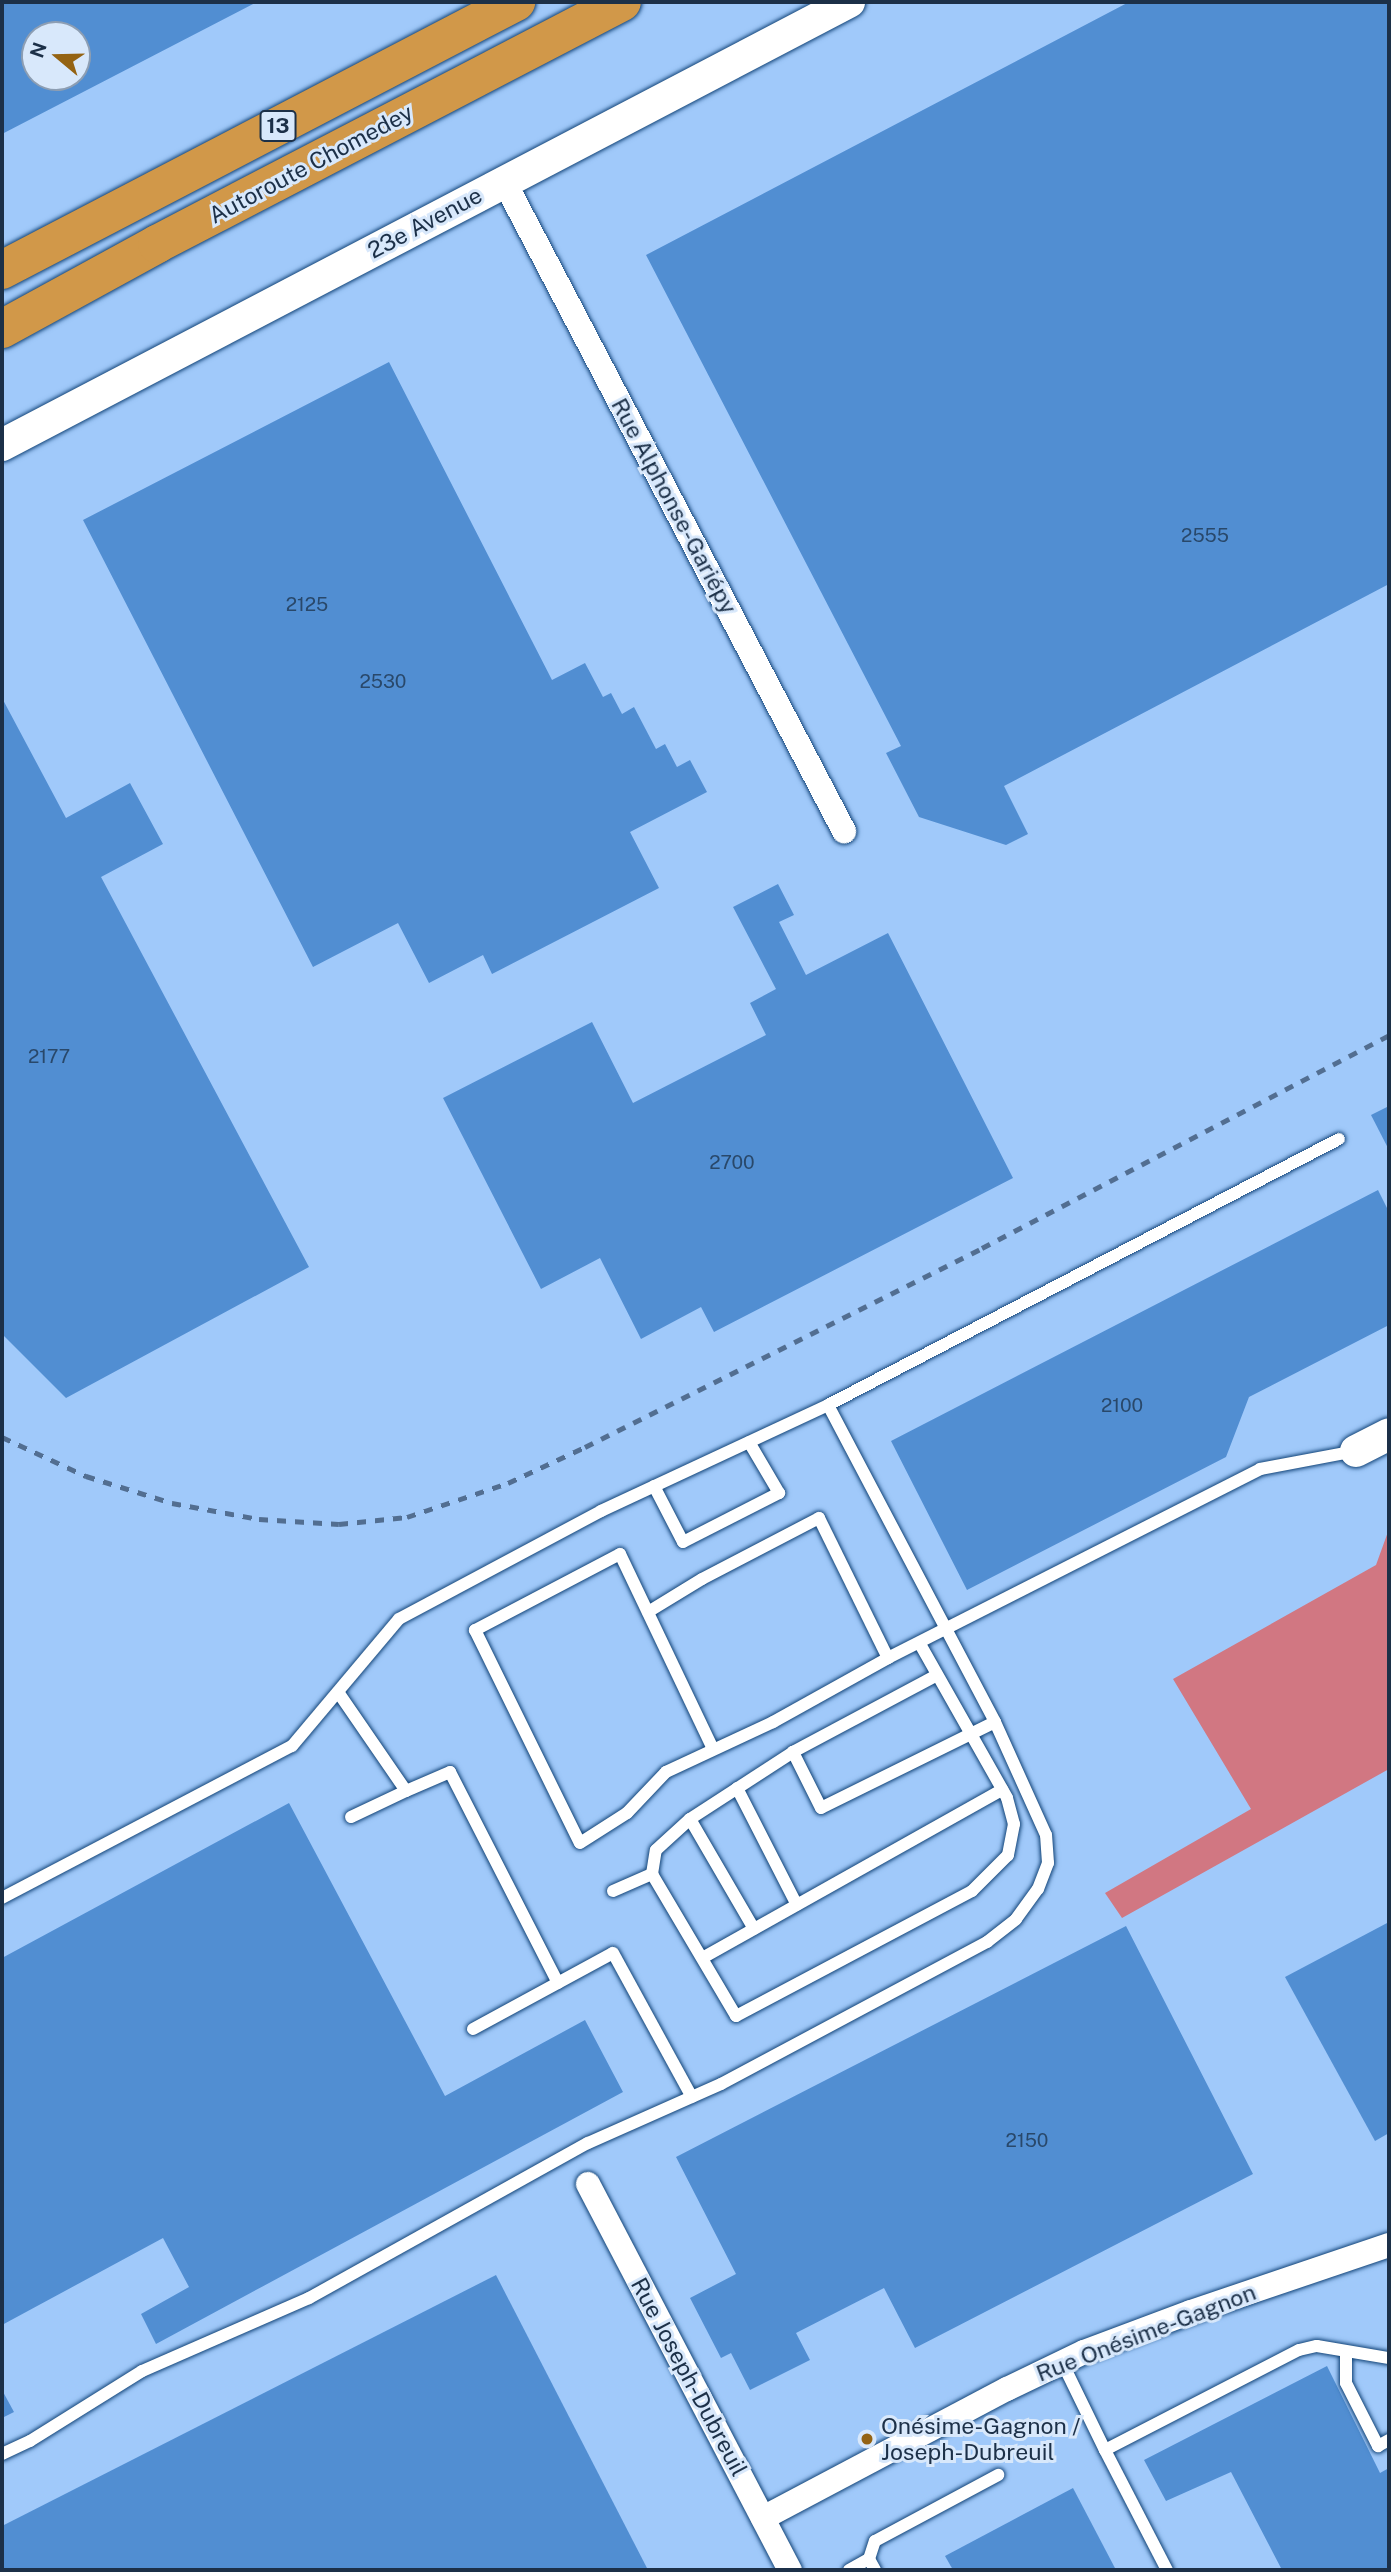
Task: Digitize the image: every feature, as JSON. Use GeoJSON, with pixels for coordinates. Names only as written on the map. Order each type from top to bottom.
{"type":"FeatureCollection","features":[{"type":"Feature","properties":{"kind":"highway","name":"13"},"geometry":{"type":"LineString","coordinates":[[2,268],[516,2]]}},
{"type":"Feature","properties":{"kind":"highway","name":"Autoroute Chomedey"},"geometry":{"type":"LineString","coordinates":[[2,329],[157,244],[622,2]]}},
{"type":"Feature","properties":{"kind":"highway"},"geometry":{"type":"LineString","coordinates":[[2,357],[157,244]]}},
{"type":"Feature","properties":{"kind":"street","name":"23e Avenue"},"geometry":{"type":"LineString","coordinates":[[2,444],[849,2]]}},
{"type":"Feature","properties":{"kind":"street","name":"Rue Alphonse-Gariépy"},"geometry":{"type":"LineString","coordinates":[[504,181],[844,831]]}},
{"type":"Feature","properties":{"kind":"street"},"geometry":{"type":"LineString","coordinates":[[1356,1451],[1389,1434]]}},
{"type":"Feature","properties":{"kind":"street","name":"Rue Joseph-Dubreuil"},"geometry":{"type":"LineString","coordinates":[[588,2184],[790,2570]]}},
{"type":"Feature","properties":{"kind":"street","name":"Rue Onésime-Gagnon"},"geometry":{"type":"LineString","coordinates":[[762,2518],[1062,2362],[1180,2315],[1389,2245]]}},
{"type":"Feature","properties":{"kind":"lane"},"geometry":{"type":"LineString","coordinates":[[2,1898],[292,1746],[399,1619],[601,1511],[828,1405],[1339,1139]]}},
{"type":"Feature","properties":{"kind":"lane"},"geometry":{"type":"LineString","coordinates":[[2,2454],[30,2441],[142,2371],[309,2298],[588,2143],[692,2097],[988,1942],[1016,1919],[1038,1889],[1048,1863],[1046,1835],[995,1722],[828,1405]]}},
{"type":"Feature","properties":{"kind":"lane"},"geometry":{"type":"LineString","coordinates":[[654,1486],[683,1542],[779,1493],[749,1442]]}},
{"type":"Feature","properties":{"kind":"lane"},"geometry":{"type":"LineString","coordinates":[[713,1749],[620,1554],[475,1630],[580,1843],[626,1814],[666,1772],[773,1722],[888,1658],[1260,1469],[1356,1451]]}},
{"type":"Feature","properties":{"kind":"lane"},"geometry":{"type":"LineString","coordinates":[[648,1612],[702,1578],[819,1518],[888,1658]]}},
{"type":"Feature","properties":{"kind":"lane"},"geometry":{"type":"LineString","coordinates":[[920,1644],[937,1675],[969,1736],[1002,1790],[1014,1824],[1008,1855],[972,1891],[736,2015],[704,1957],[652,1874],[656,1850],[690,1819],[793,1752],[937,1675]]}},
{"type":"Feature","properties":{"kind":"lane"},"geometry":{"type":"LineString","coordinates":[[338,1692],[406,1791]]}},
{"type":"Feature","properties":{"kind":"lane"},"geometry":{"type":"LineString","coordinates":[[793,1752],[821,1808],[995,1722]]}},
{"type":"Feature","properties":{"kind":"lane"},"geometry":{"type":"LineString","coordinates":[[351,1817],[450,1772],[558,1983]]}},
{"type":"Feature","properties":{"kind":"lane"},"geometry":{"type":"LineString","coordinates":[[737,1788],[797,1905]]}},
{"type":"Feature","properties":{"kind":"lane"},"geometry":{"type":"LineString","coordinates":[[704,1957],[1002,1790]]}},
{"type":"Feature","properties":{"kind":"lane"},"geometry":{"type":"LineString","coordinates":[[690,1819],[754,1929]]}},
{"type":"Feature","properties":{"kind":"lane"},"geometry":{"type":"LineString","coordinates":[[1014,1824],[1039,1819]]}},
{"type":"Feature","properties":{"kind":"lane"},"geometry":{"type":"LineString","coordinates":[[614,1891],[652,1874]]}},
{"type":"Feature","properties":{"kind":"lane"},"geometry":{"type":"LineString","coordinates":[[473,2029],[613,1953],[692,2097]]}},
{"type":"Feature","properties":{"kind":"lane"},"geometry":{"type":"LineString","coordinates":[[1105,2450],[1300,2350],[1317,2346],[1389,2358]]}},
{"type":"Feature","properties":{"kind":"lane"},"geometry":{"type":"LineString","coordinates":[[1346,2352],[1346,2383],[1378,2446],[1389,2440]]}},
{"type":"Feature","properties":{"kind":"lane"},"geometry":{"type":"LineString","coordinates":[[1062,2362],[1167,2570]]}},
{"type":"Feature","properties":{"kind":"lane"},"geometry":{"type":"LineString","coordinates":[[849,2570],[872,2565],[875,2541],[998,2475]]}},
{"type":"Feature","properties":{"kind":"shaded area"},"geometry":{"type":"Polygon","coordinates":[[[1389,1529],[1389,1769],[1122,1918],[1105,1893],[1251,1809],[1173,1679],[1376,1565],[1389,1529]]]}},
{"type":"Feature","properties":{"kind":"building"},"geometry":{"type":"Polygon","coordinates":[[[2,2],[257,2],[91,88],[91,21],[21,21],[21,91],[85,91],[2,134],[2,2]]]}},
{"type":"Feature","properties":{"kind":"building"},"geometry":{"type":"Polygon","coordinates":[[[1129,2],[1389,2],[1389,584],[1004,786],[1028,834],[1006,845],[919,817],[886,753],[901,746],[646,255],[1129,2]]]}},
{"type":"Feature","properties":{"kind":"building"},"geometry":{"type":"Polygon","coordinates":[[[389,362],[552,680],[585,663],[603,697],[611,693],[622,714],[634,707],[656,749],[665,744],[677,767],[690,760],[707,792],[630,832],[659,888],[492,974],[483,955],[429,983],[398,923],[313,967],[83,520],[389,362]]]}},
{"type":"Feature","properties":{"kind":"building"},"geometry":{"type":"Polygon","coordinates":[[[2,698],[66,818],[130,783],[163,844],[101,877],[309,1267],[66,1398],[2,1334],[2,698]]]}},
{"type":"Feature","properties":{"kind":"building"},"geometry":{"type":"Polygon","coordinates":[[[778,884],[794,915],[779,922],[806,975],[888,933],[1013,1178],[714,1332],[701,1307],[641,1339],[600,1258],[541,1289],[443,1098],[592,1022],[633,1103],[766,1035],[750,1003],[776,989],[733,907],[778,884]]]}},
{"type":"Feature","properties":{"kind":"building"},"geometry":{"type":"Polygon","coordinates":[[[1389,1106],[1389,1150],[1371,1115],[1389,1106]]]}},
{"type":"Feature","properties":{"kind":"building"},"geometry":{"type":"Polygon","coordinates":[[[1378,1190],[1389,1212],[1389,1325],[1249,1397],[1226,1457],[967,1590],[891,1441],[1378,1190]]]}},
{"type":"Feature","properties":{"kind":"building"},"geometry":{"type":"Polygon","coordinates":[[[289,1803],[445,2096],[585,2020],[623,2092],[156,2344],[141,2314],[189,2287],[163,2238],[2,2325],[2,1958],[289,1803]]]}},
{"type":"Feature","properties":{"kind":"building"},"geometry":{"type":"Polygon","coordinates":[[[1389,1922],[1389,2133],[1375,2141],[1285,1977],[1389,1922]]]}},
{"type":"Feature","properties":{"kind":"building"},"geometry":{"type":"Polygon","coordinates":[[[1126,1926],[1253,2174],[915,2348],[884,2288],[796,2333],[810,2360],[750,2390],[731,2353],[721,2358],[690,2298],[736,2274],[676,2157],[1126,1926]]]}},
{"type":"Feature","properties":{"kind":"building"},"geometry":{"type":"Polygon","coordinates":[[[496,2275],[648,2570],[2,2570],[2,2526],[496,2275]]]}},
{"type":"Feature","properties":{"kind":"building"},"geometry":{"type":"Polygon","coordinates":[[[1327,2366],[1380,2473],[1389,2468],[1389,2570],[1282,2570],[1231,2472],[1166,2501],[1144,2460],[1327,2366]]]}},
{"type":"Feature","properties":{"kind":"building"},"geometry":{"type":"Polygon","coordinates":[[[2,2390],[14,2412],[2,2418],[2,2390]]]}},
{"type":"Feature","properties":{"kind":"building"},"geometry":{"type":"Polygon","coordinates":[[[1073,2488],[1116,2570],[953,2570],[945,2556],[1073,2488]]]}},
{"type":"Feature","properties":{"kind":"railway"},"geometry":{"type":"LineString","coordinates":[[2,1437],[86,1476],[172,1503],[259,1519],[339,1524],[407,1517],[508,1483],[585,1447],[982,1248],[1389,1035]]}},
{"type":"Feature","properties":{"kind":"place","name":"Onésime-Gagnon / Joseph-Dubreuil"},"geometry":{"type":"Point","coordinates":[867,2439]}}]}
